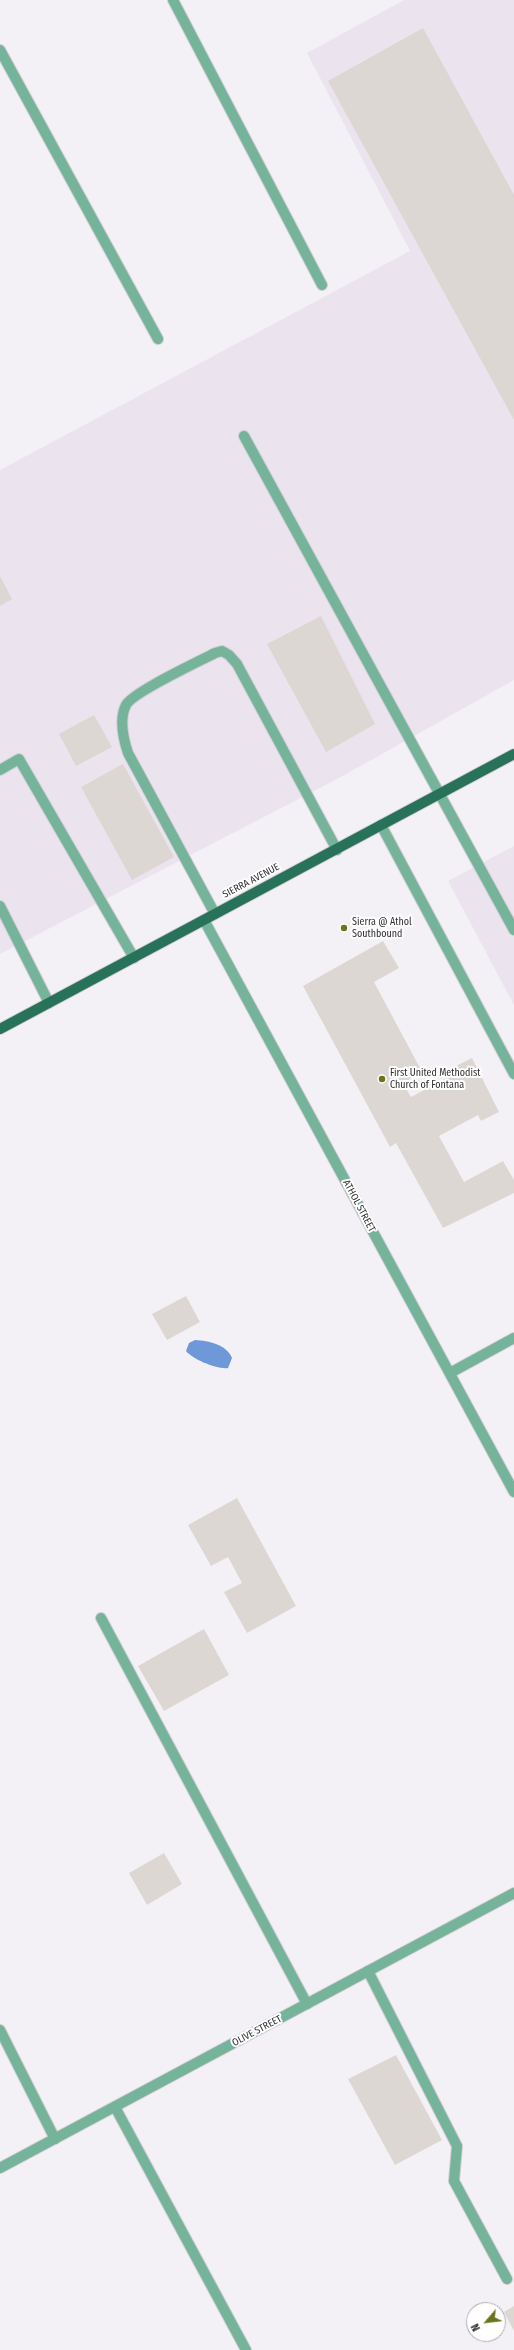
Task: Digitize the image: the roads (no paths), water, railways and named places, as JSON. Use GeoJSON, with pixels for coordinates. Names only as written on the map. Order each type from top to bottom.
{"type":"FeatureCollection","features":[{"type":"Feature","properties":{"kind":"main road","name":"SIERRA AVENUE"},"geometry":{"type":"LineString","coordinates":[[0,1029],[514,754]]}},
{"type":"Feature","properties":{"kind":"street"},"geometry":{"type":"LineString","coordinates":[[172,0],[322,285]]}},
{"type":"Feature","properties":{"kind":"street"},"geometry":{"type":"LineString","coordinates":[[0,50],[158,339]]}},
{"type":"Feature","properties":{"kind":"street"},"geometry":{"type":"LineString","coordinates":[[244,436],[514,930]]}},
{"type":"Feature","properties":{"kind":"street"},"geometry":{"type":"LineString","coordinates":[[215,914],[128,753],[124,740],[123,712],[131,698],[214,654],[222,652],[229,655],[237,664],[337,850]]}},
{"type":"Feature","properties":{"kind":"street"},"geometry":{"type":"LineString","coordinates":[[0,770],[19,759],[134,958]]}},
{"type":"Feature","properties":{"kind":"street"},"geometry":{"type":"LineString","coordinates":[[381,825],[514,1074]]}},
{"type":"Feature","properties":{"kind":"street"},"geometry":{"type":"LineString","coordinates":[[0,906],[49,1003]]}},
{"type":"Feature","properties":{"kind":"street","name":"ATHOL STREET"},"geometry":{"type":"LineString","coordinates":[[204,920],[514,1492]]}},
{"type":"Feature","properties":{"kind":"street"},"geometry":{"type":"LineString","coordinates":[[450,1374],[514,1338]]}},
{"type":"Feature","properties":{"kind":"street"},"geometry":{"type":"LineString","coordinates":[[101,1618],[308,2004]]}},
{"type":"Feature","properties":{"kind":"street","name":"OLIVE STREET"},"geometry":{"type":"LineString","coordinates":[[0,2168],[514,1893]]}},
{"type":"Feature","properties":{"kind":"street"},"geometry":{"type":"LineString","coordinates":[[368,1972],[457,2146],[454,2180],[507,2279]]}},
{"type":"Feature","properties":{"kind":"street"},"geometry":{"type":"LineString","coordinates":[[0,2030],[55,2139]]}},
{"type":"Feature","properties":{"kind":"street"},"geometry":{"type":"LineString","coordinates":[[115,2107],[246,2350]]}},
{"type":"Feature","properties":{"kind":"water"},"geometry":{"type":"Polygon","coordinates":[[[195,1340],[211,1342],[226,1349],[232,1358],[228,1368],[212,1366],[189,1354],[186,1351],[189,1343],[195,1340]]]}},
{"type":"Feature","properties":{"kind":"place","name":"Sierra @ Athol Southbound"},"geometry":{"type":"Point","coordinates":[344,928]}},
{"type":"Feature","properties":{"kind":"place","name":"First United Methodist Church of Fontana"},"geometry":{"type":"Point","coordinates":[382,1079]}}]}
